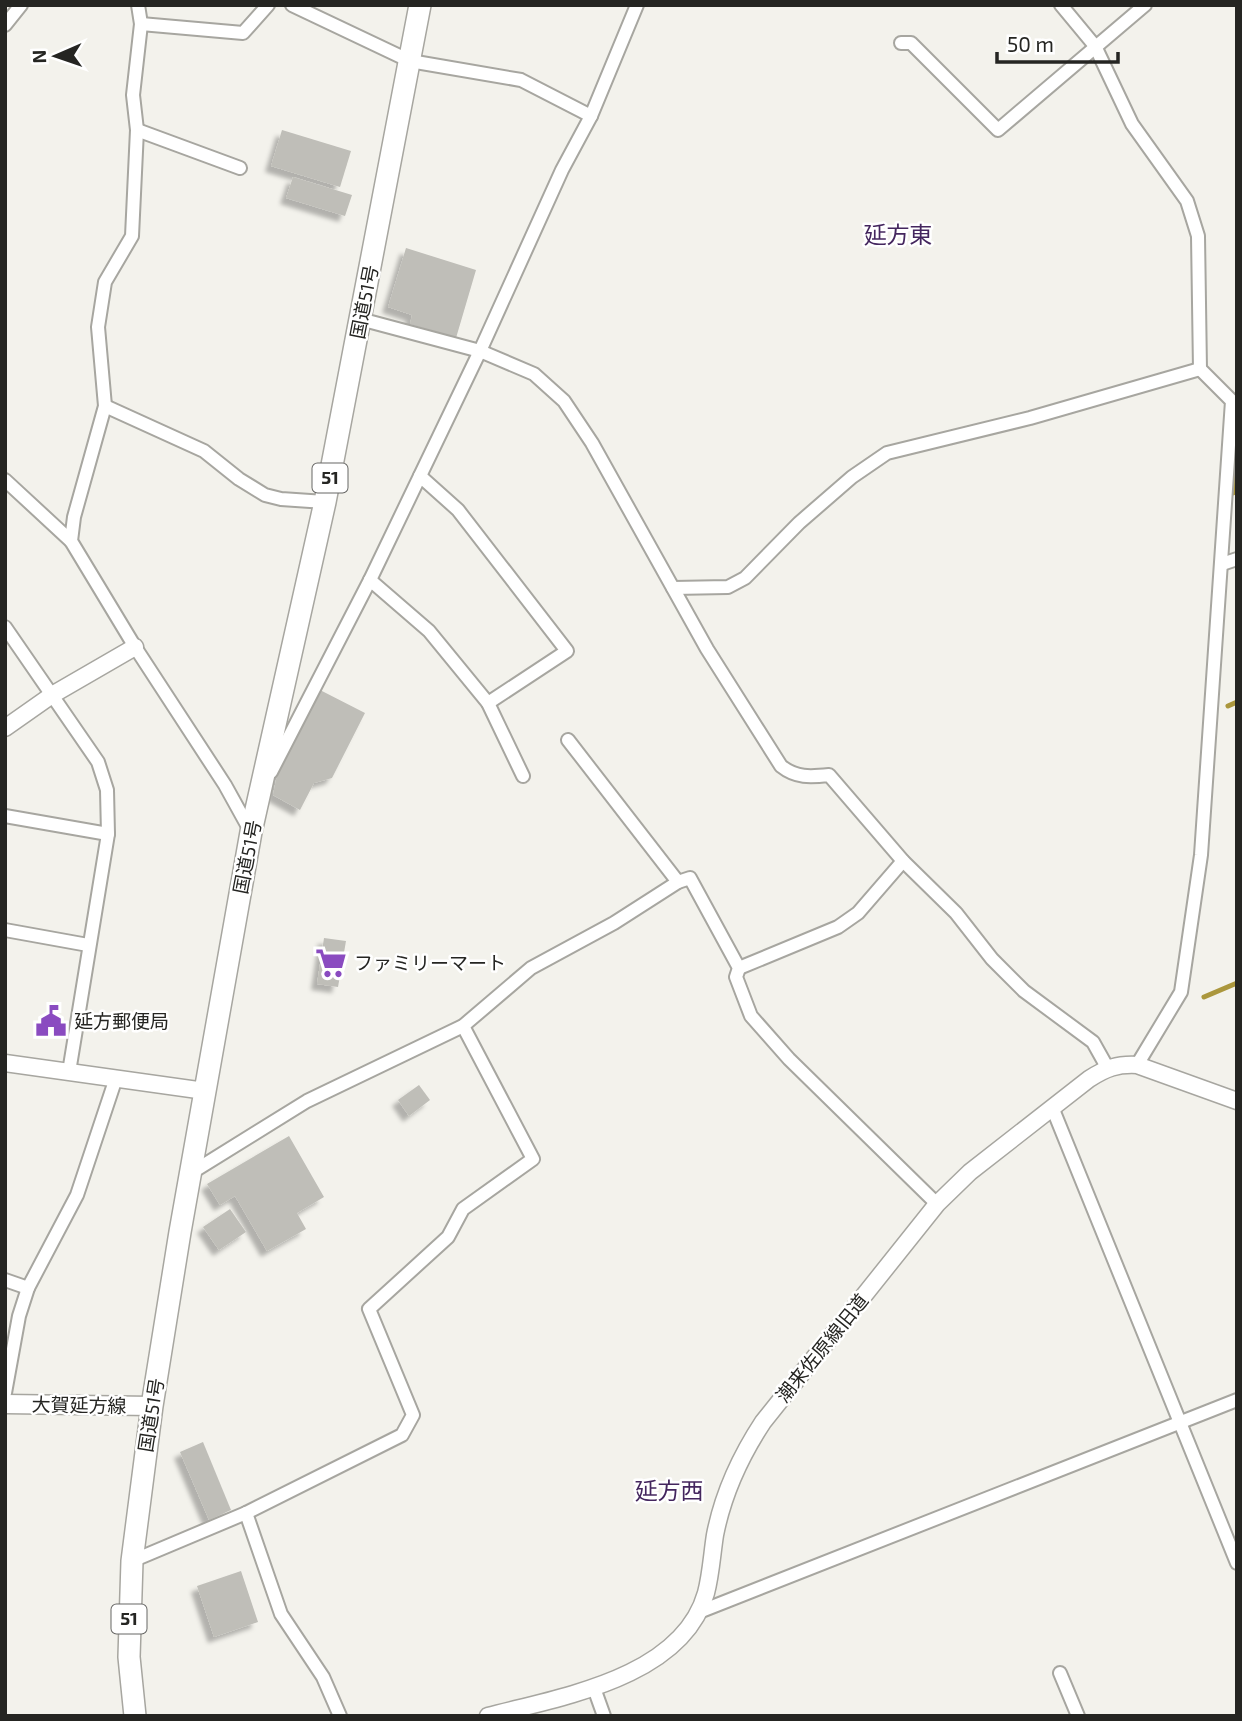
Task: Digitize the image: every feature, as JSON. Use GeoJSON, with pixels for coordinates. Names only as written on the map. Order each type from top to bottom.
{"type":"FeatureCollection","features":[{"type":"Feature","properties":{"kind":"highway","name":"国道51号"},"geometry":{"type":"LineString","coordinates":[[135,1716],[129,1657],[132,1561],[152,1406],[251,832],[325,502],[421,5]]}},
{"type":"Feature","properties":{"kind":"main road","name":"大賀延方線"},"geometry":{"type":"LineString","coordinates":[[5,1404],[152,1406]]}},
{"type":"Feature","properties":{"kind":"street"},"geometry":{"type":"LineString","coordinates":[[5,25],[21,5]]}},
{"type":"Feature","properties":{"kind":"street"},"geometry":{"type":"LineString","coordinates":[[71,541],[74,517],[105,406],[98,327],[105,282],[132,236],[137,130],[133,95],[141,24],[138,5]]}},
{"type":"Feature","properties":{"kind":"street"},"geometry":{"type":"LineString","coordinates":[[141,24],[243,33],[268,5]]}},
{"type":"Feature","properties":{"kind":"street"},"geometry":{"type":"LineString","coordinates":[[292,5],[410,61],[521,80],[591,116]]}},
{"type":"Feature","properties":{"kind":"street"},"geometry":{"type":"LineString","coordinates":[[258,799],[370,580],[480,351],[562,170],[591,116],[638,5]]}},
{"type":"Feature","properties":{"kind":"street"},"geometry":{"type":"LineString","coordinates":[[1061,5],[1095,46],[1132,124],[1187,201],[1198,236],[1200,369],[1232,401],[1201,855],[1181,992],[1137,1065]]}},
{"type":"Feature","properties":{"kind":"street"},"geometry":{"type":"LineString","coordinates":[[901,43],[911,43],[998,130],[1144,5]]}},
{"type":"Feature","properties":{"kind":"street"},"geometry":{"type":"LineString","coordinates":[[137,130],[240,168]]}},
{"type":"Feature","properties":{"kind":"street"},"geometry":{"type":"LineString","coordinates":[[360,319],[480,351],[534,374],[564,401],[592,443],[707,649],[781,766],[793,775],[829,775],[904,861],[956,913],[992,959],[1024,991],[1093,1042],[1107,1067],[1137,1065],[1237,1101]]}},
{"type":"Feature","properties":{"kind":"street"},"geometry":{"type":"LineString","coordinates":[[673,588],[728,587],[745,578],[799,523],[852,478],[887,453],[1030,418],[1200,369]]}},
{"type":"Feature","properties":{"kind":"street"},"geometry":{"type":"LineString","coordinates":[[105,406],[204,451],[265,495],[281,499],[325,502]]}},
{"type":"Feature","properties":{"kind":"street"},"geometry":{"type":"LineString","coordinates":[[420,476],[458,510],[567,651],[488,703]]}},
{"type":"Feature","properties":{"kind":"street"},"geometry":{"type":"LineString","coordinates":[[5,480],[71,541],[135,647],[225,785],[251,832]]}},
{"type":"Feature","properties":{"kind":"street"},"geometry":{"type":"LineString","coordinates":[[1222,564],[1237,559]]}},
{"type":"Feature","properties":{"kind":"street"},"geometry":{"type":"LineString","coordinates":[[370,580],[429,631],[488,703],[523,776]]}},
{"type":"Feature","properties":{"kind":"street"},"geometry":{"type":"LineString","coordinates":[[5,627],[98,762],[107,790],[108,834],[69,1072]]}},
{"type":"Feature","properties":{"kind":"street"},"geometry":{"type":"LineString","coordinates":[[5,728],[52,695],[135,647]]}},
{"type":"Feature","properties":{"kind":"street"},"geometry":{"type":"LineString","coordinates":[[568,740],[678,882]]}},
{"type":"Feature","properties":{"kind":"street"},"geometry":{"type":"LineString","coordinates":[[5,817],[108,834]]}},
{"type":"Feature","properties":{"kind":"street"},"geometry":{"type":"LineString","coordinates":[[738,968],[838,927],[858,913],[904,861]]}},
{"type":"Feature","properties":{"kind":"street"},"geometry":{"type":"LineString","coordinates":[[191,1173],[307,1101],[463,1026],[531,968],[614,923],[678,882],[690,878],[738,968],[736,977],[751,1016],[789,1059],[937,1204]]}},
{"type":"Feature","properties":{"kind":"street"},"geometry":{"type":"LineString","coordinates":[[5,930],[88,945]]}},
{"type":"Feature","properties":{"kind":"street"},"geometry":{"type":"LineString","coordinates":[[132,1561],[246,1513],[402,1435],[413,1415],[369,1309],[448,1237],[463,1209],[533,1159],[463,1026]]}},
{"type":"Feature","properties":{"kind":"street"},"geometry":{"type":"LineString","coordinates":[[5,1063],[205,1091]]}},
{"type":"Feature","properties":{"kind":"street","name":"潮来佐原線旧道"},"geometry":{"type":"LineString","coordinates":[[488,1716],[594,1688],[655,1657],[688,1628],[699,1612],[706,1592],[722,1504],[746,1448],[762,1422],[937,1204],[970,1172],[1107,1067]]}},
{"type":"Feature","properties":{"kind":"street"},"geometry":{"type":"LineString","coordinates":[[5,1393],[19,1316],[28,1288],[77,1195],[116,1078]]}},
{"type":"Feature","properties":{"kind":"street"},"geometry":{"type":"LineString","coordinates":[[1052,1108],[1237,1563]]}},
{"type":"Feature","properties":{"kind":"street"},"geometry":{"type":"LineString","coordinates":[[5,1280],[28,1288]]}},
{"type":"Feature","properties":{"kind":"street"},"geometry":{"type":"LineString","coordinates":[[699,1612],[1237,1400]]}},
{"type":"Feature","properties":{"kind":"street"},"geometry":{"type":"LineString","coordinates":[[246,1513],[281,1614],[323,1677],[340,1716]]}},
{"type":"Feature","properties":{"kind":"street"},"geometry":{"type":"LineString","coordinates":[[1060,1673],[1078,1716]]}},
{"type":"Feature","properties":{"kind":"street"},"geometry":{"type":"LineString","coordinates":[[594,1688],[604,1716]]}},
{"type":"Feature","properties":{"kind":"building"},"geometry":{"type":"Polygon","coordinates":[[[282,130],[351,151],[340,187],[271,166],[282,130]]]}},
{"type":"Feature","properties":{"kind":"building"},"geometry":{"type":"Polygon","coordinates":[[[293,177],[352,195],[345,216],[286,198],[293,177]]]}},
{"type":"Feature","properties":{"kind":"building"},"geometry":{"type":"Polygon","coordinates":[[[406,248],[476,270],[456,338],[410,324],[412,315],[388,307],[406,248]]]}},
{"type":"Feature","properties":{"kind":"building"},"geometry":{"type":"Polygon","coordinates":[[[320,690],[365,713],[332,778],[314,783],[300,810],[273,795],[279,765],[320,690]]]}},
{"type":"Feature","properties":{"kind":"building","name":"ファミリーマート"},"geometry":{"type":"Polygon","coordinates":[[[324,938],[346,941],[338,987],[317,984],[324,938]]]}},
{"type":"Feature","properties":{"kind":"building"},"geometry":{"type":"Polygon","coordinates":[[[419,1085],[430,1100],[409,1116],[398,1100],[419,1085]]]}},
{"type":"Feature","properties":{"kind":"building"},"geometry":{"type":"Polygon","coordinates":[[[289,1136],[324,1197],[297,1213],[306,1229],[267,1251],[235,1196],[220,1205],[207,1184],[289,1136]]]}},
{"type":"Feature","properties":{"kind":"building"},"geometry":{"type":"Polygon","coordinates":[[[230,1209],[246,1232],[219,1250],[203,1227],[230,1209]]]}},
{"type":"Feature","properties":{"kind":"building"},"geometry":{"type":"Polygon","coordinates":[[[203,1442],[231,1510],[209,1520],[180,1452],[203,1442]]]}},
{"type":"Feature","properties":{"kind":"building"},"geometry":{"type":"Polygon","coordinates":[[[241,1571],[258,1622],[214,1637],[197,1586],[241,1571]]]}},
{"type":"Feature","properties":{"kind":"waterway"},"geometry":{"type":"LineString","coordinates":[[1233,493],[1237,450]]}},
{"type":"Feature","properties":{"kind":"waterway"},"geometry":{"type":"LineString","coordinates":[[1228,706],[1237,702]]}},
{"type":"Feature","properties":{"kind":"waterway"},"geometry":{"type":"LineString","coordinates":[[1204,997],[1237,983]]}},
{"type":"Feature","properties":{"kind":"place","name":"ファミリーマート"},"geometry":{"type":"Point","coordinates":[331,963]}},
{"type":"Feature","properties":{"kind":"place","name":"延方郵便局"},"geometry":{"type":"Point","coordinates":[51,1021]}},
{"type":"Feature","properties":{"kind":"district","name":"延方東"},"geometry":{"type":"Point","coordinates":[898,235]}},
{"type":"Feature","properties":{"kind":"district","name":"延方西"},"geometry":{"type":"Point","coordinates":[669,1491]}}]}
